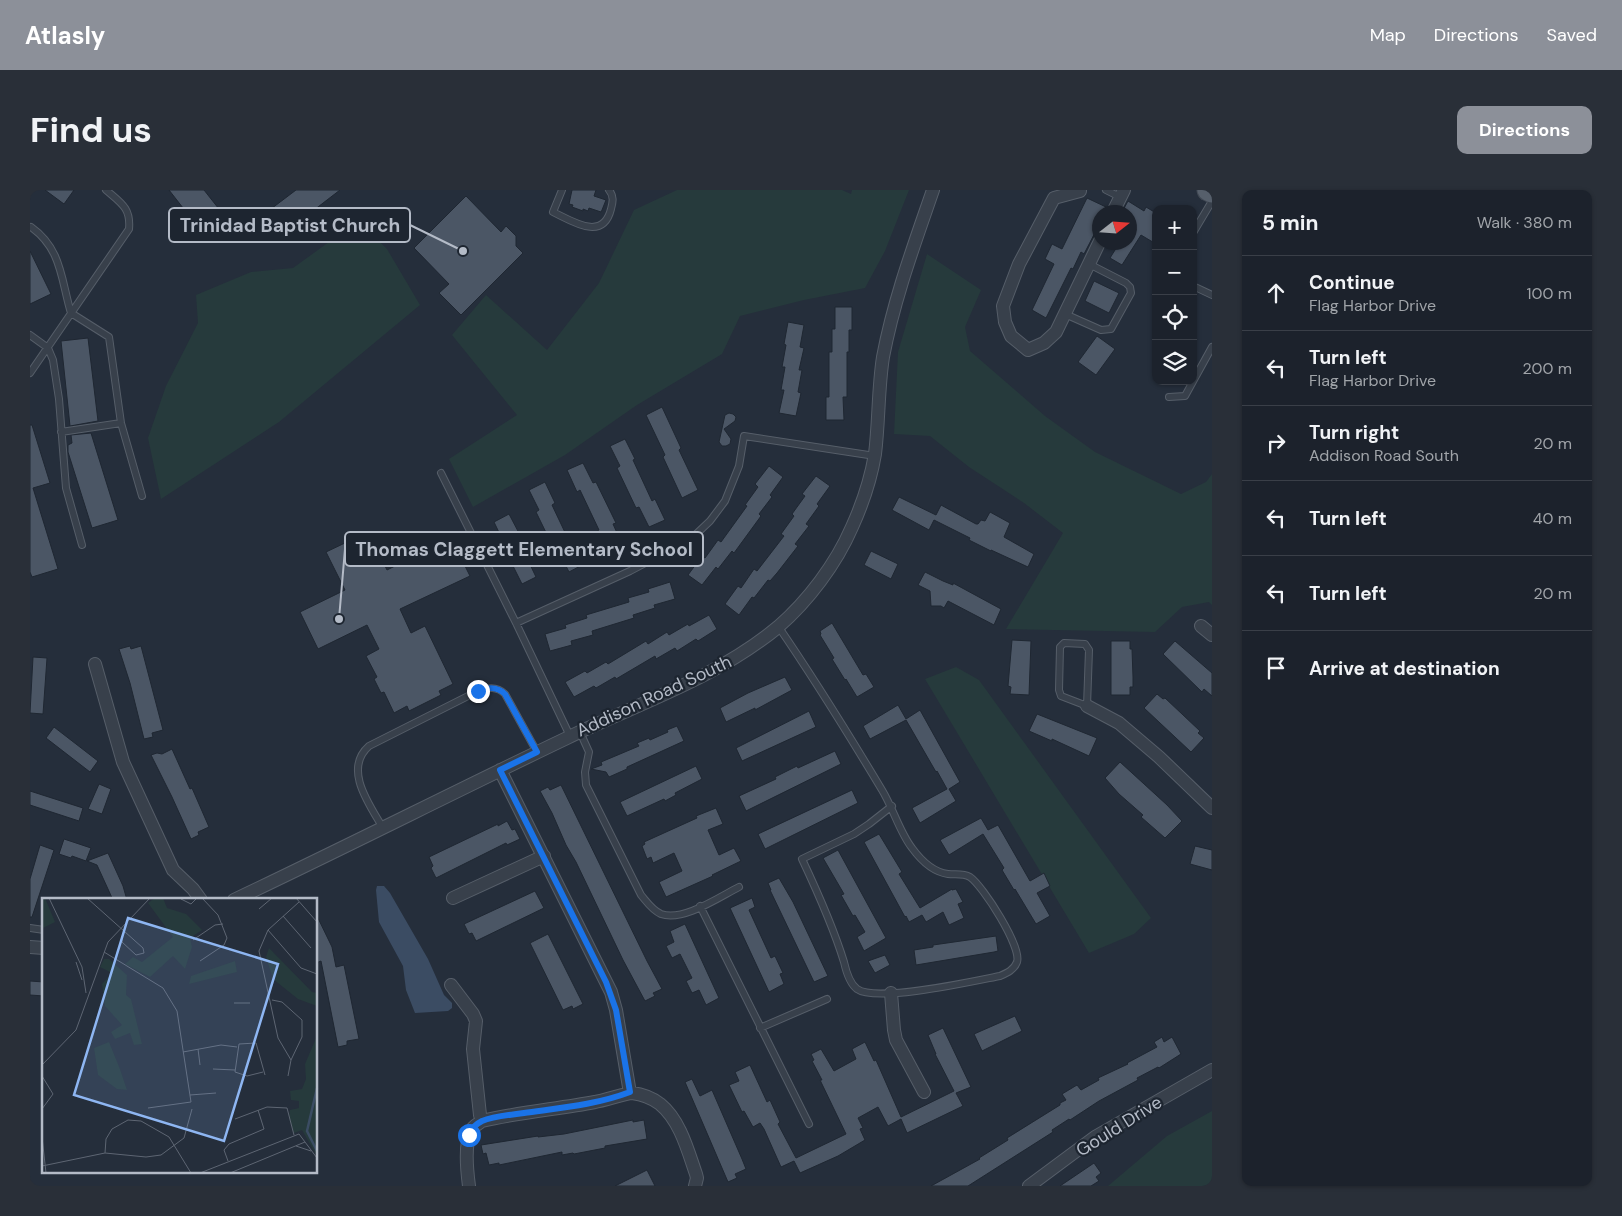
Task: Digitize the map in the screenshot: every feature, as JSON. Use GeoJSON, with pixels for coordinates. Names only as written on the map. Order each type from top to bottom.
{"type":"FeatureCollection","features":[{"type":"Feature","properties":{"kind":"main road"},"geometry":{"type":"LineString","coordinates":[[1208,190],[1212,192]]}},
{"type":"Feature","properties":{"kind":"street","name":"Addison Road South"},"geometry":{"type":"LineString","coordinates":[[253,896],[383,828],[500,770],[691,682],[720,667],[778,626],[814,588],[845,541],[860,508],[875,456],[878,399],[887,336],[909,258],[933,190]]}},
{"type":"Feature","properties":{"kind":"street"},"geometry":{"type":"LineString","coordinates":[[1080,191],[1054,198],[1020,264],[1003,306],[1005,322],[1011,336],[1028,350],[1044,343],[1056,332],[1096,250]]}},
{"type":"Feature","properties":{"kind":"street"},"geometry":{"type":"LineString","coordinates":[[1201,626],[1212,635]]}},
{"type":"Feature","properties":{"kind":"street"},"geometry":{"type":"LineString","coordinates":[[95,664],[123,762],[173,870],[200,898]]}},
{"type":"Feature","properties":{"kind":"street"},"geometry":{"type":"LineString","coordinates":[[1087,706],[1119,723],[1159,757],[1212,808]]}},
{"type":"Feature","properties":{"kind":"street"},"geometry":{"type":"LineString","coordinates":[[500,770],[611,992],[616,1010],[630,1092]]}},
{"type":"Feature","properties":{"kind":"street"},"geometry":{"type":"LineString","coordinates":[[453,898],[544,856]]}},
{"type":"Feature","properties":{"kind":"street"},"geometry":{"type":"LineString","coordinates":[[451,985],[473,1014],[476,1021],[473,1049],[482,1121]]}},
{"type":"Feature","properties":{"kind":"street"},"geometry":{"type":"LineString","coordinates":[[890,993],[896,1040],[924,1092]]}},
{"type":"Feature","properties":{"kind":"street","name":"Gould Drive"},"geometry":{"type":"LineString","coordinates":[[1028,1186],[1095,1137],[1212,1070]]}},
{"type":"Feature","properties":{"kind":"street"},"geometry":{"type":"LineString","coordinates":[[469,1186],[467,1167],[468,1142],[471,1129],[482,1121],[615,1098],[630,1092],[654,1100],[672,1118],[678,1128],[696,1174],[695,1186]]}},
{"type":"Feature","properties":{"kind":"lane"},"geometry":{"type":"LineString","coordinates":[[30,373],[129,229],[130,219],[125,206],[106,190]]}},
{"type":"Feature","properties":{"kind":"lane"},"geometry":{"type":"LineString","coordinates":[[562,190],[553,212],[589,228],[601,225],[610,215],[613,201],[609,190]]}},
{"type":"Feature","properties":{"kind":"lane"},"geometry":{"type":"LineString","coordinates":[[1106,190],[1122,194]]}},
{"type":"Feature","properties":{"kind":"lane"},"geometry":{"type":"LineString","coordinates":[[1197,226],[1212,201]]}},
{"type":"Feature","properties":{"kind":"lane"},"geometry":{"type":"LineString","coordinates":[[31,227],[40,234],[54,253],[62,270],[65,294],[71,313],[109,337],[121,423],[142,496]]}},
{"type":"Feature","properties":{"kind":"lane"},"geometry":{"type":"LineString","coordinates":[[1066,314],[1101,330],[1111,329],[1130,293],[1130,287],[1126,282],[1089,264]]}},
{"type":"Feature","properties":{"kind":"lane"},"geometry":{"type":"LineString","coordinates":[[1197,288],[1212,295]]}},
{"type":"Feature","properties":{"kind":"lane"},"geometry":{"type":"LineString","coordinates":[[30,335],[48,348],[53,360],[66,488],[82,545]]}},
{"type":"Feature","properties":{"kind":"lane"},"geometry":{"type":"LineString","coordinates":[[1169,397],[1185,396],[1212,347]]}},
{"type":"Feature","properties":{"kind":"lane"},"geometry":{"type":"LineString","coordinates":[[61,432],[121,423]]}},
{"type":"Feature","properties":{"kind":"lane"},"geometry":{"type":"LineString","coordinates":[[516,623],[630,571],[691,539],[710,521],[725,501],[739,466],[744,436],[875,456]]}},
{"type":"Feature","properties":{"kind":"lane"},"geometry":{"type":"LineString","coordinates":[[441,473],[516,623],[575,734],[589,752],[585,772],[586,785],[641,895],[653,909],[667,915],[680,915],[739,887]]}},
{"type":"Feature","properties":{"kind":"lane"},"geometry":{"type":"LineString","coordinates":[[778,626],[810,673],[892,806],[907,840],[926,863],[943,873],[969,877],[979,886],[1011,936],[1018,955],[1014,968],[1000,976],[927,989],[878,994],[863,992],[850,981],[833,927],[802,859],[854,834],[892,806]]}},
{"type":"Feature","properties":{"kind":"lane"},"geometry":{"type":"LineString","coordinates":[[1064,643],[1085,644],[1089,650],[1087,706],[1061,696],[1059,690],[1060,647],[1064,643]]}},
{"type":"Feature","properties":{"kind":"lane"},"geometry":{"type":"LineString","coordinates":[[383,828],[367,801],[357,774],[359,761],[364,750],[478,691],[486,688],[500,689],[505,694],[537,752]]}},
{"type":"Feature","properties":{"kind":"lane"},"geometry":{"type":"LineString","coordinates":[[700,906],[808,1124]]}},
{"type":"Feature","properties":{"kind":"lane"},"geometry":{"type":"LineString","coordinates":[[760,1028],[827,999]]}},
{"type":"Feature","properties":{"kind":"green space"},"geometry":{"type":"Polygon","coordinates":[[[677,190],[842,190],[851,194],[852,190],[909,190],[885,251],[865,288],[804,300],[740,316],[722,354],[637,405],[565,455],[473,507],[449,459],[517,415],[452,335],[486,295],[547,350],[599,283],[634,210],[677,190]]]}},
{"type":"Feature","properties":{"kind":"green space"},"geometry":{"type":"Polygon","coordinates":[[[358,221],[387,249],[420,305],[279,422],[161,499],[148,438],[166,386],[198,323],[196,295],[251,272],[293,268],[358,221]]]}},
{"type":"Feature","properties":{"kind":"green space"},"geometry":{"type":"Polygon","coordinates":[[[927,254],[981,290],[965,327],[970,351],[1045,416],[1095,452],[1181,494],[1206,482],[1212,474],[1212,605],[1209,602],[1182,607],[1155,632],[1006,629],[1063,533],[1024,503],[969,467],[930,436],[894,434],[898,352],[927,254]]]}},
{"type":"Feature","properties":{"kind":"green space"},"geometry":{"type":"Polygon","coordinates":[[[956,667],[979,680],[1151,918],[1134,934],[1089,953],[925,679],[956,667]]]}},
{"type":"Feature","properties":{"kind":"green space"},"geometry":{"type":"Polygon","coordinates":[[[1212,1111],[1212,1186],[1108,1186],[1167,1136],[1212,1111]]]}},
{"type":"Feature","properties":{"kind":"water"},"geometry":{"type":"Polygon","coordinates":[[[377,886],[384,886],[390,893],[428,959],[444,995],[452,1003],[452,1008],[448,1011],[415,1013],[406,990],[403,966],[379,922],[377,886]]]}},
{"type":"Feature","properties":{"kind":"building"},"geometry":{"type":"Polygon","coordinates":[[[45,190],[74,190],[64,204],[45,190]]]}},
{"type":"Feature","properties":{"kind":"building"},"geometry":{"type":"Polygon","coordinates":[[[169,190],[204,190],[230,223],[208,240],[169,190]]]}},
{"type":"Feature","properties":{"kind":"building"},"geometry":{"type":"Polygon","coordinates":[[[296,190],[340,190],[275,240],[259,218],[296,190]]]}},
{"type":"Feature","properties":{"kind":"building"},"geometry":{"type":"Polygon","coordinates":[[[572,190],[596,190],[594,196],[606,200],[601,212],[589,208],[588,211],[583,209],[583,211],[572,207],[573,205],[569,204],[572,190]]]}},
{"type":"Feature","properties":{"kind":"building"},"geometry":{"type":"Polygon","coordinates":[[[466,196],[501,232],[506,226],[516,236],[516,246],[523,253],[461,315],[439,293],[449,284],[414,248],[466,196]]]}},
{"type":"Feature","properties":{"kind":"building"},"geometry":{"type":"Polygon","coordinates":[[[1087,198],[1102,205],[1092,205],[1092,238],[1084,254],[1081,252],[1073,269],[1071,268],[1046,318],[1032,310],[1054,264],[1045,259],[1052,244],[1062,249],[1087,198]]]}},
{"type":"Feature","properties":{"kind":"building"},"geometry":{"type":"Polygon","coordinates":[[[1128,201],[1134,205],[1126,205],[1128,201]]]}},
{"type":"Feature","properties":{"kind":"building"},"geometry":{"type":"Polygon","coordinates":[[[1137,207],[1144,211],[1146,207],[1152,211],[1152,242],[1141,235],[1137,241],[1137,207]]]}},
{"type":"Feature","properties":{"kind":"building"},"geometry":{"type":"Polygon","coordinates":[[[1115,250],[1132,250],[1122,265],[1110,258],[1115,250]]]}},
{"type":"Feature","properties":{"kind":"building"},"geometry":{"type":"Polygon","coordinates":[[[30,251],[51,294],[30,304],[30,251]]]}},
{"type":"Feature","properties":{"kind":"building"},"geometry":{"type":"Polygon","coordinates":[[[1094,281],[1119,293],[1109,313],[1085,301],[1094,281]]]}},
{"type":"Feature","properties":{"kind":"building"},"geometry":{"type":"Polygon","coordinates":[[[835,307],[852,307],[852,330],[849,330],[849,352],[847,352],[847,397],[843,397],[844,420],[826,420],[826,397],[829,397],[829,352],[832,352],[832,329],[835,329],[835,307]]]}},
{"type":"Feature","properties":{"kind":"building"},"geometry":{"type":"Polygon","coordinates":[[[788,322],[804,325],[800,347],[804,348],[799,370],[802,370],[798,392],[801,393],[796,416],[779,413],[784,390],[781,390],[785,367],[782,367],[788,322]]]}},
{"type":"Feature","properties":{"kind":"building"},"geometry":{"type":"Polygon","coordinates":[[[1097,336],[1115,349],[1096,375],[1078,362],[1097,336]]]}},
{"type":"Feature","properties":{"kind":"building"},"geometry":{"type":"Polygon","coordinates":[[[88,338],[98,421],[70,426],[61,341],[88,338]]]}},
{"type":"Feature","properties":{"kind":"building"},"geometry":{"type":"Polygon","coordinates":[[[662,407],[681,448],[679,450],[698,490],[682,498],[663,457],[665,455],[646,415],[662,407]]]}},
{"type":"Feature","properties":{"kind":"building"},"geometry":{"type":"Polygon","coordinates":[[[729,413],[736,417],[735,421],[724,429],[731,439],[730,444],[722,446],[719,442],[725,415],[729,413]]]}},
{"type":"Feature","properties":{"kind":"building"},"geometry":{"type":"Polygon","coordinates":[[[30,425],[32,425],[50,483],[33,488],[58,569],[32,577],[30,572],[30,425]]]}},
{"type":"Feature","properties":{"kind":"building"},"geometry":{"type":"Polygon","coordinates":[[[91,433],[118,520],[92,528],[68,452],[68,445],[72,443],[71,435],[91,433]]]}},
{"type":"Feature","properties":{"kind":"building"},"geometry":{"type":"Polygon","coordinates":[[[625,439],[652,501],[655,499],[665,520],[649,527],[639,507],[636,508],[617,468],[620,466],[610,446],[625,439]]]}},
{"type":"Feature","properties":{"kind":"building"},"geometry":{"type":"Polygon","coordinates":[[[583,463],[593,483],[596,482],[616,523],[613,524],[622,544],[607,552],[580,490],[577,492],[567,470],[583,463]]]}},
{"type":"Feature","properties":{"kind":"building"},"geometry":{"type":"Polygon","coordinates":[[[769,466],[783,477],[770,495],[772,497],[759,514],[761,516],[734,553],[732,551],[718,569],[716,567],[702,585],[688,575],[702,556],[705,558],[718,540],[721,542],[747,506],[745,505],[758,487],[755,484],[769,466]]]}},
{"type":"Feature","properties":{"kind":"building"},"geometry":{"type":"Polygon","coordinates":[[[816,476],[830,486],[806,524],[809,526],[795,544],[798,546],[770,581],[768,580],[754,598],[752,597],[739,615],[725,604],[738,586],[741,588],[754,569],[757,571],[784,536],[781,534],[805,496],[802,494],[816,476]]]}},
{"type":"Feature","properties":{"kind":"building"},"geometry":{"type":"Polygon","coordinates":[[[545,482],[555,503],[552,505],[571,545],[574,543],[584,564],[569,572],[559,552],[556,553],[536,512],[539,510],[529,490],[545,482]]]}},
{"type":"Feature","properties":{"kind":"building"},"geometry":{"type":"Polygon","coordinates":[[[899,497],[936,515],[941,505],[976,524],[981,520],[985,521],[990,512],[1010,523],[1004,537],[1034,554],[1028,567],[969,540],[970,538],[934,520],[929,530],[892,510],[899,497]]]}},
{"type":"Feature","properties":{"kind":"building"},"geometry":{"type":"Polygon","coordinates":[[[509,514],[520,535],[517,537],[536,577],[522,584],[502,544],[504,543],[494,522],[509,514]]]}},
{"type":"Feature","properties":{"kind":"building"},"geometry":{"type":"Polygon","coordinates":[[[368,532],[387,570],[451,538],[470,576],[400,609],[411,633],[425,626],[453,684],[439,691],[441,695],[409,711],[407,706],[394,713],[384,692],[381,693],[374,679],[377,677],[366,656],[379,649],[367,625],[318,649],[300,612],[345,590],[326,552],[368,532]]]}},
{"type":"Feature","properties":{"kind":"building"},"geometry":{"type":"Polygon","coordinates":[[[871,551],[898,564],[891,579],[864,565],[871,551]]]}},
{"type":"Feature","properties":{"kind":"building"},"geometry":{"type":"Polygon","coordinates":[[[925,572],[953,585],[953,583],[1001,609],[994,625],[948,601],[944,608],[941,606],[931,606],[930,591],[918,585],[925,572]]]}},
{"type":"Feature","properties":{"kind":"building"},"geometry":{"type":"Polygon","coordinates":[[[670,582],[675,599],[654,605],[655,608],[633,615],[634,618],[592,631],[593,635],[571,641],[572,645],[550,651],[545,634],[566,628],[565,625],[587,618],[586,615],[629,602],[628,598],[649,592],[648,589],[670,582]]]}},
{"type":"Feature","properties":{"kind":"building"},"geometry":{"type":"Polygon","coordinates":[[[709,615],[717,629],[677,651],[675,648],[656,659],[655,656],[616,679],[615,677],[596,688],[594,686],[574,697],[565,682],[585,671],[587,673],[606,662],[608,664],[646,641],[648,644],[667,632],[669,635],[709,615]]]}},
{"type":"Feature","properties":{"kind":"building"},"geometry":{"type":"Polygon","coordinates":[[[832,623],[863,675],[866,674],[874,687],[857,697],[832,659],[834,658],[820,635],[820,631],[832,623]]]}},
{"type":"Feature","properties":{"kind":"building"},"geometry":{"type":"Polygon","coordinates":[[[1012,640],[1031,641],[1029,695],[1010,694],[1011,687],[1008,686],[1012,640]]]}},
{"type":"Feature","properties":{"kind":"building"},"geometry":{"type":"Polygon","coordinates":[[[1111,641],[1130,641],[1133,687],[1130,687],[1130,695],[1111,695],[1111,641]]]}},
{"type":"Feature","properties":{"kind":"building"},"geometry":{"type":"Polygon","coordinates":[[[1175,641],[1212,673],[1212,696],[1204,689],[1202,692],[1163,654],[1175,641]]]}},
{"type":"Feature","properties":{"kind":"building"},"geometry":{"type":"Polygon","coordinates":[[[130,646],[131,649],[141,646],[163,730],[152,733],[153,737],[144,739],[119,649],[130,646]]]}},
{"type":"Feature","properties":{"kind":"building"},"geometry":{"type":"Polygon","coordinates":[[[33,657],[47,658],[43,714],[30,713],[33,657]]]}},
{"type":"Feature","properties":{"kind":"building"},"geometry":{"type":"Polygon","coordinates":[[[785,677],[792,690],[755,710],[755,708],[726,722],[720,708],[785,677]]]}},
{"type":"Feature","properties":{"kind":"building"},"geometry":{"type":"Polygon","coordinates":[[[1157,694],[1163,699],[1165,698],[1200,731],[1198,733],[1204,738],[1191,752],[1144,708],[1157,694]]]}},
{"type":"Feature","properties":{"kind":"building"},"geometry":{"type":"Polygon","coordinates":[[[898,705],[906,719],[920,710],[960,782],[949,789],[956,801],[920,823],[912,808],[947,789],[937,771],[906,720],[870,739],[863,726],[898,705]]]}},
{"type":"Feature","properties":{"kind":"building"},"geometry":{"type":"Polygon","coordinates":[[[809,711],[816,727],[742,761],[736,748],[809,711]]]}},
{"type":"Feature","properties":{"kind":"building"},"geometry":{"type":"Polygon","coordinates":[[[1037,714],[1097,738],[1089,756],[1029,731],[1037,714]]]}},
{"type":"Feature","properties":{"kind":"building"},"geometry":{"type":"Polygon","coordinates":[[[677,726],[684,741],[609,777],[606,772],[591,769],[602,765],[601,762],[639,746],[637,743],[649,738],[650,740],[677,726]]]}},
{"type":"Feature","properties":{"kind":"building"},"geometry":{"type":"Polygon","coordinates":[[[54,727],[98,761],[90,772],[46,738],[54,727]]]}},
{"type":"Feature","properties":{"kind":"building"},"geometry":{"type":"Polygon","coordinates":[[[172,749],[209,827],[198,832],[199,835],[191,839],[151,755],[162,754],[172,749]]]}},
{"type":"Feature","properties":{"kind":"building"},"geometry":{"type":"Polygon","coordinates":[[[835,751],[841,764],[746,811],[739,796],[776,779],[775,777],[797,766],[798,768],[835,751]]]}},
{"type":"Feature","properties":{"kind":"building"},"geometry":{"type":"Polygon","coordinates":[[[1120,762],[1182,821],[1165,838],[1141,817],[1143,815],[1119,794],[1105,778],[1120,762]]]}},
{"type":"Feature","properties":{"kind":"building"},"geometry":{"type":"Polygon","coordinates":[[[696,766],[702,779],[675,793],[676,795],[665,801],[664,799],[627,816],[620,802],[696,766]]]}},
{"type":"Feature","properties":{"kind":"building"},"geometry":{"type":"Polygon","coordinates":[[[99,784],[111,789],[102,814],[88,809],[99,784]]]}},
{"type":"Feature","properties":{"kind":"building"},"geometry":{"type":"Polygon","coordinates":[[[561,785],[662,989],[653,993],[655,996],[645,1001],[540,791],[548,787],[550,790],[561,785]]]}},
{"type":"Feature","properties":{"kind":"building"},"geometry":{"type":"Polygon","coordinates":[[[852,790],[858,803],[765,849],[758,834],[852,790]]]}},
{"type":"Feature","properties":{"kind":"building"},"geometry":{"type":"Polygon","coordinates":[[[30,791],[83,808],[79,821],[30,805],[30,791]]]}},
{"type":"Feature","properties":{"kind":"building"},"geometry":{"type":"Polygon","coordinates":[[[716,808],[723,824],[708,830],[719,855],[734,848],[741,861],[666,897],[659,882],[682,871],[674,853],[653,863],[651,857],[647,859],[642,846],[645,844],[644,842],[716,808]]]}},
{"type":"Feature","properties":{"kind":"building"},"geometry":{"type":"Polygon","coordinates":[[[981,818],[988,830],[998,825],[1030,881],[1044,873],[1050,886],[1037,893],[1050,916],[1036,924],[1002,870],[1004,868],[983,834],[949,855],[940,840],[981,818]]]}},
{"type":"Feature","properties":{"kind":"building"},"geometry":{"type":"Polygon","coordinates":[[[507,821],[512,830],[515,829],[520,839],[507,845],[506,843],[436,878],[431,868],[433,866],[429,857],[507,821]]]}},
{"type":"Feature","properties":{"kind":"building"},"geometry":{"type":"Polygon","coordinates":[[[879,834],[902,872],[899,874],[920,908],[952,889],[956,889],[963,902],[958,904],[964,918],[949,925],[943,912],[926,922],[922,915],[909,922],[864,842],[879,834]]]}},
{"type":"Feature","properties":{"kind":"building"},"geometry":{"type":"Polygon","coordinates":[[[64,839],[91,848],[86,861],[59,854],[64,839]]]}},
{"type":"Feature","properties":{"kind":"building"},"geometry":{"type":"Polygon","coordinates":[[[40,845],[54,850],[32,917],[30,917],[30,879],[40,845]]]}},
{"type":"Feature","properties":{"kind":"building"},"geometry":{"type":"Polygon","coordinates":[[[1195,846],[1212,850],[1212,870],[1190,864],[1195,846]]]}},
{"type":"Feature","properties":{"kind":"building"},"geometry":{"type":"Polygon","coordinates":[[[838,850],[886,938],[864,951],[857,937],[865,932],[841,895],[844,894],[823,858],[838,850]]]}},
{"type":"Feature","properties":{"kind":"building"},"geometry":{"type":"Polygon","coordinates":[[[108,853],[126,898],[112,898],[97,865],[87,861],[108,853]]]}},
{"type":"Feature","properties":{"kind":"building"},"geometry":{"type":"Polygon","coordinates":[[[779,878],[793,902],[828,976],[814,982],[770,890],[768,883],[779,878]]]}},
{"type":"Feature","properties":{"kind":"building"},"geometry":{"type":"Polygon","coordinates":[[[535,891],[544,908],[476,941],[472,933],[469,934],[464,924],[535,891]]]}},
{"type":"Feature","properties":{"kind":"building"},"geometry":{"type":"Polygon","coordinates":[[[752,898],[755,907],[749,910],[771,958],[775,956],[783,973],[780,974],[784,984],[769,992],[730,908],[752,898]]]}},
{"type":"Feature","properties":{"kind":"building"},"geometry":{"type":"Polygon","coordinates":[[[318,918],[332,947],[336,967],[344,965],[359,1039],[347,1041],[347,1045],[338,1047],[321,961],[318,962],[318,918]]]}},
{"type":"Feature","properties":{"kind":"building"},"geometry":{"type":"Polygon","coordinates":[[[685,924],[719,998],[706,1005],[699,990],[692,993],[686,981],[692,978],[680,954],[672,958],[666,946],[674,942],[670,931],[685,924]]]}},
{"type":"Feature","properties":{"kind":"building"},"geometry":{"type":"Polygon","coordinates":[[[548,934],[583,1004],[573,1009],[572,1006],[563,1010],[530,943],[548,934]]]}},
{"type":"Feature","properties":{"kind":"building"},"geometry":{"type":"Polygon","coordinates":[[[996,936],[998,951],[916,965],[914,950],[933,947],[933,945],[996,936]]]}},
{"type":"Feature","properties":{"kind":"building"},"geometry":{"type":"Polygon","coordinates":[[[885,955],[890,965],[875,973],[868,961],[885,955]]]}},
{"type":"Feature","properties":{"kind":"building"},"geometry":{"type":"Polygon","coordinates":[[[30,981],[42,982],[42,996],[30,995],[30,981]]]}},
{"type":"Feature","properties":{"kind":"building"},"geometry":{"type":"Polygon","coordinates":[[[1015,1016],[1022,1031],[982,1051],[974,1034],[1015,1016]]]}},
{"type":"Feature","properties":{"kind":"building"},"geometry":{"type":"Polygon","coordinates":[[[943,1028],[971,1087],[956,1093],[963,1106],[907,1133],[901,1119],[888,1126],[878,1107],[858,1118],[863,1128],[860,1129],[865,1140],[838,1156],[800,1173],[794,1161],[781,1167],[764,1129],[760,1123],[753,1127],[744,1111],[742,1112],[729,1085],[739,1081],[735,1072],[750,1065],[767,1102],[770,1100],[780,1122],[778,1124],[796,1158],[846,1134],[820,1080],[822,1080],[812,1061],[814,1060],[811,1054],[821,1049],[834,1071],[856,1059],[852,1049],[865,1042],[874,1061],[876,1060],[901,1117],[954,1091],[935,1054],[928,1035],[943,1028]]]}},
{"type":"Feature","properties":{"kind":"building"},"geometry":{"type":"Polygon","coordinates":[[[1162,1037],[1164,1042],[1172,1037],[1181,1054],[1069,1119],[1052,1130],[1053,1132],[968,1186],[931,1186],[980,1159],[1008,1140],[1007,1138],[1060,1105],[1060,1103],[1066,1100],[1062,1094],[1077,1085],[1081,1090],[1099,1080],[1098,1078],[1128,1064],[1157,1047],[1154,1042],[1162,1037]]]}},
{"type":"Feature","properties":{"kind":"building"},"geometry":{"type":"Polygon","coordinates":[[[692,1079],[700,1096],[712,1090],[746,1169],[735,1174],[737,1178],[728,1182],[685,1082],[692,1079]]]}},
{"type":"Feature","properties":{"kind":"building"},"geometry":{"type":"Polygon","coordinates":[[[633,1120],[633,1122],[644,1120],[647,1139],[605,1146],[605,1148],[574,1154],[562,1155],[562,1152],[499,1165],[499,1163],[489,1165],[486,1153],[483,1154],[481,1145],[564,1134],[633,1120]]]}},
{"type":"Feature","properties":{"kind":"building"},"geometry":{"type":"Polygon","coordinates":[[[1094,1163],[1101,1173],[1096,1177],[1099,1181],[1091,1186],[1060,1186],[1094,1163]]]}},
{"type":"Feature","properties":{"kind":"building"},"geometry":{"type":"Polygon","coordinates":[[[647,1170],[655,1186],[615,1186],[647,1170]]]}},
{"type":"Feature","properties":{"kind":"place","name":"Trinidad Baptist Church"},"geometry":{"type":"Point","coordinates":[463,251]}},
{"type":"Feature","properties":{"kind":"place","name":"Thomas Claggett Elementary School"},"geometry":{"type":"Point","coordinates":[339,619]}},
{"type":"Feature","properties":{"kind":"route"},"geometry":{"type":"LineString","coordinates":[[469,1135],[471,1129],[482,1121],[615,1098],[630,1092],[616,1010],[611,992],[500,770],[537,752],[505,694],[500,689],[486,688],[478,691]]}}]}
